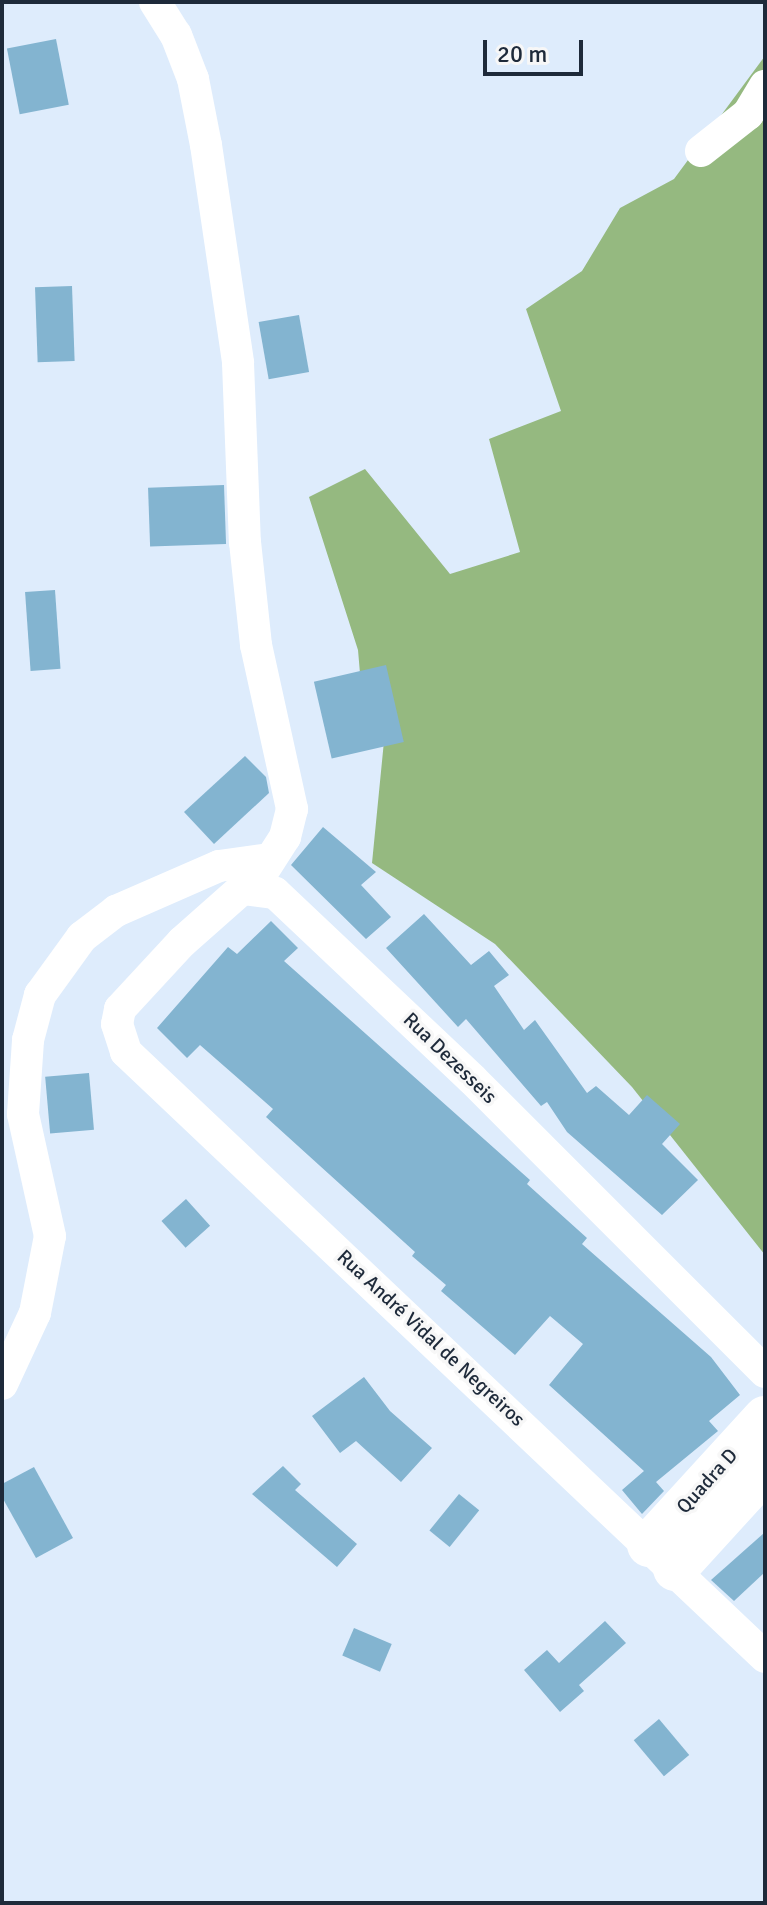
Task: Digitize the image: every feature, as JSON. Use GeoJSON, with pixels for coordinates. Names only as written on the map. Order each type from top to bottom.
{"type":"FeatureCollection","features":[{"type":"Feature","properties":{"kind":"street"},"geometry":{"type":"LineString","coordinates":[[155,2],[176,35],[193,79],[236,348],[244,423],[245,542],[256,645],[292,809],[285,837],[253,887]]}},
{"type":"Feature","properties":{"kind":"street"},"geometry":{"type":"LineString","coordinates":[[701,151],[741,122],[765,86]]}},
{"type":"Feature","properties":{"kind":"street"},"geometry":{"type":"LineString","coordinates":[[2,1384],[35,1313],[50,1236],[23,1114],[28,1040],[40,995],[82,937],[116,911],[219,866],[270,859]]}},
{"type":"Feature","properties":{"kind":"street","name":"Rua André Vidal de Negreiros"},"geometry":{"type":"LineString","coordinates":[[253,887],[242,889],[182,942],[120,1009],[117,1024],[126,1052],[765,1657]]}},
{"type":"Feature","properties":{"kind":"street","name":"Rua Dezesseis"},"geometry":{"type":"LineString","coordinates":[[253,887],[275,893],[294,910],[765,1372]]}},
{"type":"Feature","properties":{"kind":"street","name":"Quadra D"},"geometry":{"type":"LineString","coordinates":[[662,1557],[765,1418]]}},
{"type":"Feature","properties":{"kind":"street","name":"Quadra D"},"geometry":{"type":"LineString","coordinates":[[662,1557],[765,1470]]}},
{"type":"Feature","properties":{"kind":"green space"},"geometry":{"type":"Polygon","coordinates":[[[765,56],[765,1255],[632,1087],[495,944],[372,863],[384,741],[362,697],[358,650],[309,497],[365,469],[450,574],[520,552],[489,439],[561,411],[526,309],[582,271],[620,208],[674,179],[765,56]]]}},
{"type":"Feature","properties":{"kind":"building"},"geometry":{"type":"Polygon","coordinates":[[[56,39],[69,105],[20,114],[7,49],[56,39]]]}},
{"type":"Feature","properties":{"kind":"building"},"geometry":{"type":"Polygon","coordinates":[[[72,286],[75,361],[38,362],[35,287],[72,286]]]}},
{"type":"Feature","properties":{"kind":"building"},"geometry":{"type":"Polygon","coordinates":[[[299,315],[309,372],[269,379],[259,322],[299,315]]]}},
{"type":"Feature","properties":{"kind":"building"},"geometry":{"type":"Polygon","coordinates":[[[224,485],[226,544],[150,547],[148,488],[224,485]]]}},
{"type":"Feature","properties":{"kind":"building"},"geometry":{"type":"Polygon","coordinates":[[[55,590],[61,669],[31,671],[25,592],[55,590]]]}},
{"type":"Feature","properties":{"kind":"building"},"geometry":{"type":"Polygon","coordinates":[[[386,665],[404,742],[332,759],[314,682],[386,665]]]}},
{"type":"Feature","properties":{"kind":"building"},"geometry":{"type":"Polygon","coordinates":[[[245,756],[266,777],[269,793],[214,844],[184,812],[245,756]]]}},
{"type":"Feature","properties":{"kind":"building"},"geometry":{"type":"Polygon","coordinates":[[[323,827],[376,872],[361,885],[391,917],[366,939],[291,865],[323,827]]]}},
{"type":"Feature","properties":{"kind":"building"},"geometry":{"type":"Polygon","coordinates":[[[424,914],[471,965],[489,951],[509,975],[494,986],[524,1030],[535,1020],[587,1093],[596,1086],[629,1115],[647,1095],[680,1124],[662,1144],[698,1180],[662,1215],[567,1132],[547,1102],[541,1106],[466,1019],[458,1027],[386,948],[424,914]]]}},
{"type":"Feature","properties":{"kind":"building"},"geometry":{"type":"Polygon","coordinates":[[[271,921],[298,948],[284,961],[530,1180],[527,1184],[587,1238],[582,1244],[711,1357],[740,1395],[709,1421],[718,1431],[656,1482],[664,1491],[642,1514],[622,1490],[644,1471],[549,1385],[583,1344],[550,1316],[515,1355],[441,1291],[446,1285],[412,1256],[415,1252],[266,1117],[273,1109],[200,1045],[187,1058],[157,1028],[228,947],[237,954],[271,921]]]}},
{"type":"Feature","properties":{"kind":"building"},"geometry":{"type":"Polygon","coordinates":[[[89,1073],[94,1130],[50,1134],[45,1077],[89,1073]]]}},
{"type":"Feature","properties":{"kind":"building"},"geometry":{"type":"Polygon","coordinates":[[[186,1199],[210,1226],[186,1248],[161,1221],[186,1199]]]}},
{"type":"Feature","properties":{"kind":"building"},"geometry":{"type":"Polygon","coordinates":[[[364,1377],[390,1411],[432,1448],[401,1482],[356,1441],[340,1453],[312,1416],[364,1377]]]}},
{"type":"Feature","properties":{"kind":"building"},"geometry":{"type":"Polygon","coordinates":[[[283,1466],[301,1484],[295,1490],[357,1544],[337,1567],[252,1494],[283,1466]]]}},
{"type":"Feature","properties":{"kind":"building"},"geometry":{"type":"Polygon","coordinates":[[[34,1467],[73,1538],[36,1558],[2,1497],[2,1484],[34,1467]]]}},
{"type":"Feature","properties":{"kind":"building"},"geometry":{"type":"Polygon","coordinates":[[[459,1494],[479,1510],[450,1547],[429,1531],[459,1494]]]}},
{"type":"Feature","properties":{"kind":"building"},"geometry":{"type":"Polygon","coordinates":[[[765,1532],[765,1572],[734,1601],[711,1580],[765,1532]]]}},
{"type":"Feature","properties":{"kind":"building"},"geometry":{"type":"Polygon","coordinates":[[[605,1621],[626,1643],[579,1685],[584,1691],[560,1712],[524,1670],[547,1650],[559,1663],[605,1621]]]}},
{"type":"Feature","properties":{"kind":"building"},"geometry":{"type":"Polygon","coordinates":[[[354,1628],[392,1644],[380,1672],[342,1656],[354,1628]]]}},
{"type":"Feature","properties":{"kind":"building"},"geometry":{"type":"Polygon","coordinates":[[[659,1719],[689,1755],[664,1776],[634,1740],[659,1719]]]}}]}
